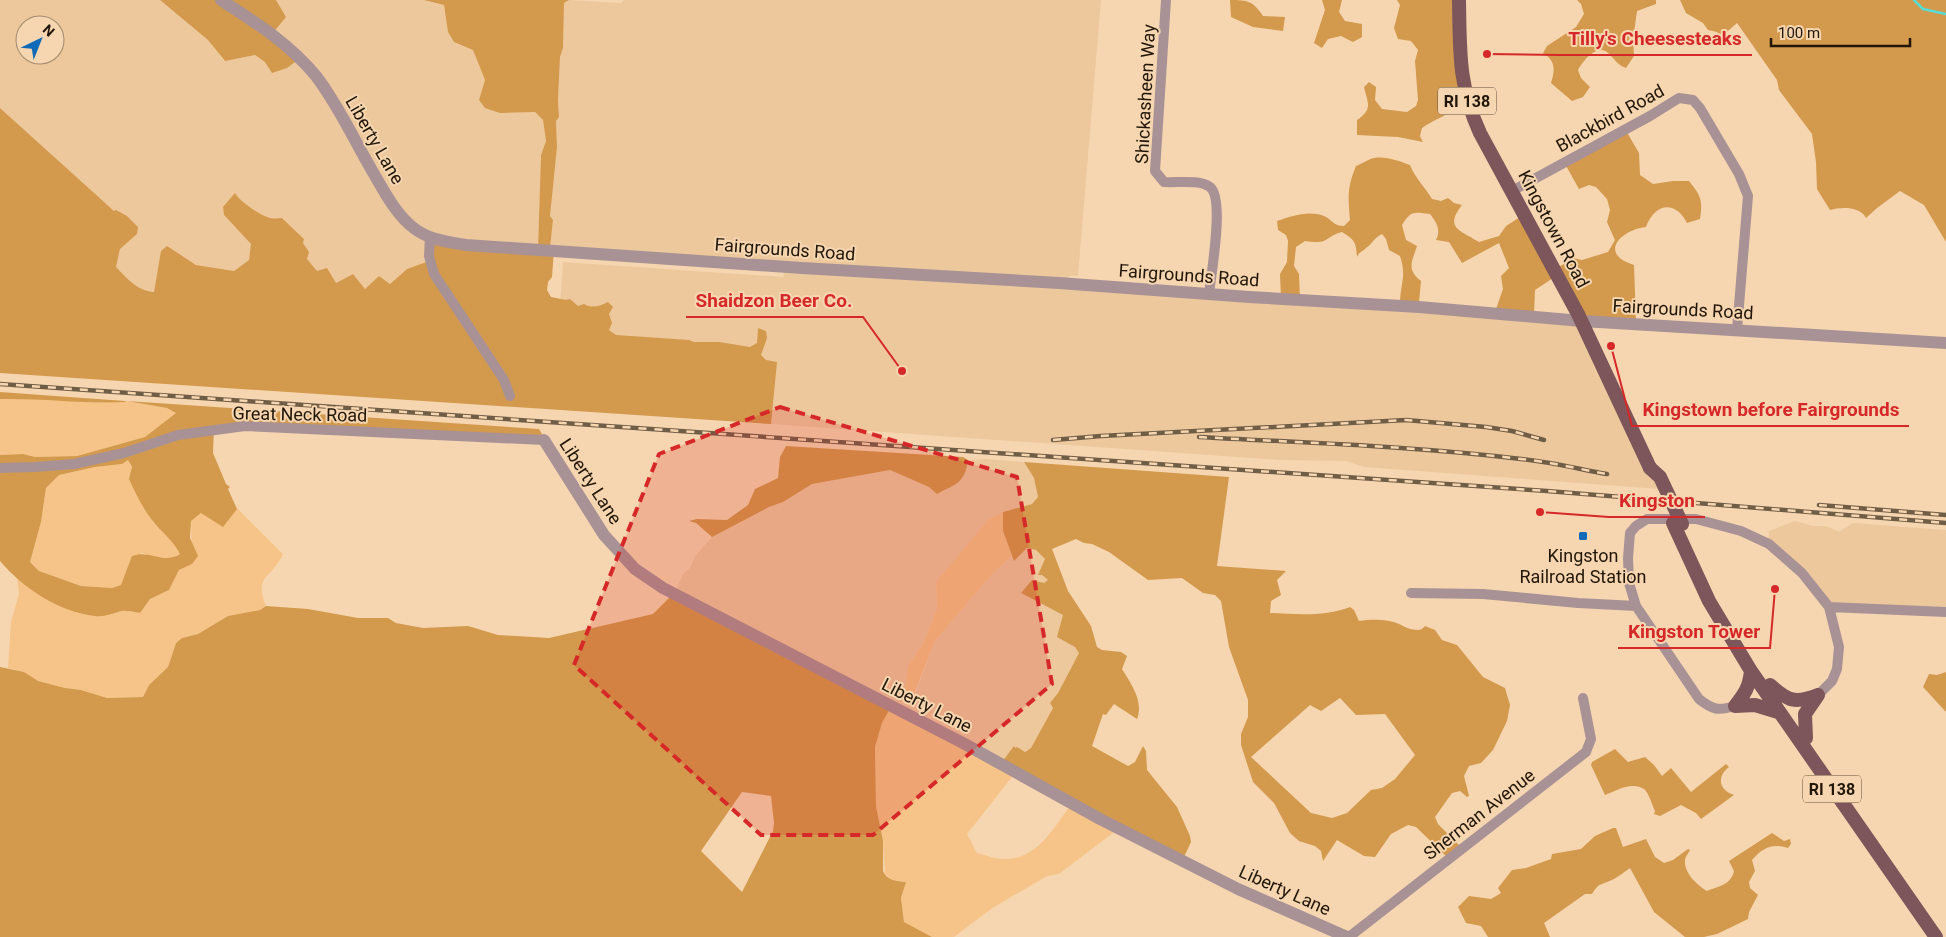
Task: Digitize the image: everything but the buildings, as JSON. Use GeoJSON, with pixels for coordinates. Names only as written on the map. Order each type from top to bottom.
{"type":"FeatureCollection","features":[{"type":"Feature","properties":{"kind":"main road","name":"Kingstown Road"},"geometry":{"type":"LineString","coordinates":[[1459,0],[1460,64],[1467,99],[1480,133],[1582,321],[1677,523],[1720,601],[1770,685],[1880,850],[1888,866]]}},
{"type":"Feature","properties":{"kind":"main road","name":"Kingstown Road"},"geometry":{"type":"LineString","coordinates":[[1677,523],[1710,601],[1751,671],[1936,937]]}},
{"type":"Feature","properties":{"kind":"main road"},"geometry":{"type":"LineString","coordinates":[[1735,706],[1745,694],[1750,684],[1751,671]]}},
{"type":"Feature","properties":{"kind":"main road"},"geometry":{"type":"LineString","coordinates":[[1770,685],[1780,694],[1791,700],[1806,700],[1818,695]]}},
{"type":"Feature","properties":{"kind":"main road"},"geometry":{"type":"LineString","coordinates":[[1806,738],[1805,714],[1818,695]]}},
{"type":"Feature","properties":{"kind":"main road"},"geometry":{"type":"LineString","coordinates":[[1735,706],[1755,705],[1778,712]]}},
{"type":"Feature","properties":{"kind":"street","name":"Liberty Lane"},"geometry":{"type":"LineString","coordinates":[[221,0],[267,31],[305,64],[323,86],[389,199],[408,223],[430,237]]}},
{"type":"Feature","properties":{"kind":"street","name":"Shickasheen Way"},"geometry":{"type":"LineString","coordinates":[[1166,0],[1155,171],[1164,182],[1200,183],[1210,187],[1216,194],[1217,226],[1209,294]]}},
{"type":"Feature","properties":{"kind":"street","name":"Blackbird Road"},"geometry":{"type":"LineString","coordinates":[[1512,191],[1650,116],[1679,98],[1693,100],[1700,108],[1739,174],[1748,196],[1736,330]]}},
{"type":"Feature","properties":{"kind":"street","name":"Fairgrounds Road"},"geometry":{"type":"LineString","coordinates":[[430,237],[466,245],[1419,307],[1582,321],[1946,343]]}},
{"type":"Feature","properties":{"kind":"street"},"geometry":{"type":"LineString","coordinates":[[430,237],[428,256],[434,274],[504,380],[510,396]]}},
{"type":"Feature","properties":{"kind":"street","name":"Great Neck Road"},"geometry":{"type":"LineString","coordinates":[[0,468],[74,464],[124,453],[178,434],[245,426],[544,440]]}},
{"type":"Feature","properties":{"kind":"street","name":"Liberty Lane"},"geometry":{"type":"LineString","coordinates":[[544,440],[604,535],[636,569],[663,588],[963,743],[1118,828],[1238,889],[1348,937]]}},
{"type":"Feature","properties":{"kind":"street"},"geometry":{"type":"LineString","coordinates":[[1735,706],[1718,710],[1699,699],[1636,606],[1629,583],[1630,533],[1636,526],[1647,519],[1696,519],[1741,531],[1769,544],[1802,573],[1829,607],[1839,647],[1832,681],[1818,695]]}},
{"type":"Feature","properties":{"kind":"street"},"geometry":{"type":"LineString","coordinates":[[1411,593],[1483,594],[1570,603],[1636,606]]}},
{"type":"Feature","properties":{"kind":"street"},"geometry":{"type":"LineString","coordinates":[[1829,607],[1946,612]]}},
{"type":"Feature","properties":{"kind":"street","name":"Sherman Avenue"},"geometry":{"type":"LineString","coordinates":[[1348,937],[1586,752],[1591,739],[1583,698]]}},
{"type":"Feature","properties":{"kind":"highlighted area"},"geometry":{"type":"Polygon","coordinates":[[[780,407],[1017,477],[1052,684],[873,835],[761,835],[574,665],[659,454],[780,407]]]}},
{"type":"Feature","properties":{"kind":"shaded area"},"geometry":{"type":"Polygon","coordinates":[[[0,0],[160,0],[208,40],[224,61],[255,55],[265,62],[272,33],[286,17],[276,0],[424,0],[444,5],[448,32],[454,42],[473,50],[485,80],[479,100],[501,113],[535,112],[543,120],[546,141],[541,155],[538,248],[429,261],[407,269],[390,284],[379,276],[365,289],[353,274],[336,283],[317,271],[307,259],[303,243],[304,239],[283,218],[272,219],[237,199],[223,207],[224,215],[251,244],[249,260],[234,271],[196,265],[167,247],[161,251],[154,293],[145,291],[133,284],[116,267],[120,249],[137,234],[0,108],[0,0]]]}},
{"type":"Feature","properties":{"kind":"shaded area"},"geometry":{"type":"Polygon","coordinates":[[[160,0],[276,0],[286,17],[272,34],[299,59],[287,68],[272,73],[265,62],[255,55],[225,61],[208,40],[160,0]]]}},
{"type":"Feature","properties":{"kind":"shaded area"},"geometry":{"type":"Polygon","coordinates":[[[424,0],[569,0],[564,3],[563,48],[560,57],[558,100],[559,117],[556,121],[557,147],[550,216],[553,220],[550,248],[554,250],[552,277],[548,282],[547,290],[551,297],[563,300],[570,299],[578,306],[584,304],[596,306],[608,302],[613,307],[609,314],[612,323],[609,330],[616,335],[689,340],[694,342],[719,342],[750,347],[757,343],[758,328],[766,331],[767,338],[761,355],[766,360],[777,362],[771,424],[0,373],[0,108],[114,211],[116,210],[127,216],[138,227],[137,234],[120,249],[116,267],[133,283],[148,291],[154,292],[161,251],[167,246],[196,265],[234,271],[249,260],[251,244],[224,215],[223,207],[235,193],[245,204],[261,214],[270,218],[282,218],[304,239],[303,243],[309,252],[307,259],[317,271],[327,268],[336,283],[353,274],[365,289],[379,276],[390,284],[407,269],[429,261],[430,241],[538,248],[541,155],[546,141],[543,120],[535,112],[500,113],[485,108],[479,100],[485,80],[473,50],[454,42],[448,32],[444,5],[424,0]]]}},
{"type":"Feature","properties":{"kind":"shaded area"},"geometry":{"type":"Polygon","coordinates":[[[569,0],[621,3],[624,0],[1101,0],[1078,276],[1069,276],[1066,283],[1577,319],[1660,489],[1364,467],[1346,461],[1279,460],[771,424],[772,417],[558,333],[563,262],[784,277],[783,266],[550,248],[553,220],[550,216],[557,147],[556,121],[559,117],[558,100],[560,57],[563,48],[564,3],[569,0]]]}},
{"type":"Feature","properties":{"kind":"shaded area"},"geometry":{"type":"Polygon","coordinates":[[[1230,0],[1250,2],[1263,16],[1285,17],[1283,31],[1253,27],[1231,17],[1230,0]]]}},
{"type":"Feature","properties":{"kind":"shaded area"},"geometry":{"type":"Polygon","coordinates":[[[1322,0],[1342,0],[1339,12],[1345,21],[1362,24],[1362,37],[1353,42],[1341,36],[1328,39],[1322,48],[1314,43],[1325,10],[1322,0]]]}},
{"type":"Feature","properties":{"kind":"shaded area"},"geometry":{"type":"Polygon","coordinates":[[[1397,0],[1455,0],[1463,106],[1422,128],[1420,136],[1423,142],[1398,137],[1357,135],[1357,120],[1365,113],[1368,106],[1364,87],[1369,82],[1376,87],[1375,100],[1382,109],[1407,112],[1416,106],[1418,100],[1415,61],[1418,50],[1411,41],[1398,39],[1394,28],[1400,5],[1397,0]]]}},
{"type":"Feature","properties":{"kind":"shaded area"},"geometry":{"type":"Polygon","coordinates":[[[1577,0],[1656,0],[1656,4],[1637,11],[1633,40],[1634,56],[1626,68],[1604,50],[1591,54],[1578,70],[1581,78],[1590,87],[1583,97],[1572,101],[1551,83],[1553,66],[1550,59],[1543,53],[1547,46],[1576,27],[1584,14],[1581,4],[1577,0]]]}},
{"type":"Feature","properties":{"kind":"shaded area"},"geometry":{"type":"Polygon","coordinates":[[[1680,0],[1946,0],[1946,242],[1924,205],[1900,191],[1866,218],[1855,209],[1839,208],[1830,210],[1817,189],[1812,134],[1779,90],[1777,80],[1737,23],[1721,37],[1717,32],[1708,30],[1703,23],[1686,13],[1680,0]]]}},
{"type":"Feature","properties":{"kind":"shaded area"},"geometry":{"type":"Polygon","coordinates":[[[1625,129],[1639,153],[1640,175],[1653,184],[1689,181],[1699,195],[1701,203],[1700,219],[1687,223],[1677,210],[1665,207],[1654,213],[1646,227],[1628,233],[1621,237],[1617,243],[1615,249],[1617,255],[1634,265],[1636,323],[1586,321],[1556,276],[1535,290],[1534,315],[1496,309],[1503,289],[1501,276],[1509,268],[1499,243],[1462,263],[1449,242],[1436,240],[1438,227],[1430,214],[1420,213],[1411,214],[1402,225],[1406,240],[1417,246],[1411,265],[1413,273],[1421,281],[1419,302],[1400,304],[1403,275],[1402,263],[1400,256],[1389,250],[1386,239],[1382,234],[1357,257],[1354,242],[1342,232],[1319,242],[1305,241],[1296,247],[1294,266],[1299,274],[1300,299],[1281,298],[1280,274],[1287,262],[1288,241],[1286,235],[1278,230],[1277,221],[1300,214],[1318,214],[1335,224],[1344,226],[1350,220],[1349,192],[1356,166],[1374,158],[1388,158],[1410,165],[1432,199],[1441,201],[1448,198],[1454,203],[1462,205],[1454,219],[1454,224],[1461,231],[1479,242],[1499,236],[1506,226],[1520,217],[1554,270],[1573,258],[1582,260],[1608,252],[1615,240],[1607,222],[1610,210],[1607,199],[1596,187],[1589,185],[1579,189],[1565,164],[1625,129]]]}},
{"type":"Feature","properties":{"kind":"shaded area"},"geometry":{"type":"Polygon","coordinates":[[[0,392],[125,401],[126,402],[0,399],[0,392]]]}},
{"type":"Feature","properties":{"kind":"shaded area"},"geometry":{"type":"Polygon","coordinates":[[[33,398],[98,403],[127,401],[167,408],[176,413],[145,437],[77,456],[35,457],[23,454],[0,455],[0,399],[33,398]]]}},
{"type":"Feature","properties":{"kind":"shaded area"},"geometry":{"type":"Polygon","coordinates":[[[127,401],[539,429],[542,434],[538,438],[214,428],[213,453],[226,484],[230,487],[228,489],[237,509],[223,527],[201,513],[191,521],[190,538],[198,556],[192,564],[179,570],[169,590],[150,599],[140,613],[123,611],[98,616],[68,610],[43,597],[9,571],[0,561],[0,455],[23,454],[35,457],[77,456],[145,437],[176,413],[167,408],[127,401]],[[128,460],[122,464],[95,467],[59,475],[46,488],[41,522],[30,562],[39,571],[81,586],[112,588],[121,585],[132,556],[145,554],[168,558],[180,554],[174,544],[152,520],[139,500],[129,479],[132,467],[128,460]]]}},
{"type":"Feature","properties":{"kind":"shaded area"},"geometry":{"type":"Polygon","coordinates":[[[786,446],[963,457],[968,460],[965,474],[962,478],[954,485],[937,494],[929,487],[890,470],[812,484],[783,502],[769,507],[712,537],[696,523],[689,521],[697,519],[727,520],[748,505],[755,489],[778,478],[780,457],[786,446]]]}},
{"type":"Feature","properties":{"kind":"shaded area"},"geometry":{"type":"Polygon","coordinates":[[[128,459],[153,522],[175,543],[180,554],[175,557],[166,558],[141,553],[121,585],[112,588],[81,586],[39,571],[30,562],[41,522],[46,488],[59,475],[95,467],[122,464],[128,459]]]}},
{"type":"Feature","properties":{"kind":"shaded area"},"geometry":{"type":"Polygon","coordinates":[[[985,459],[1024,462],[1034,478],[1038,497],[1032,504],[1006,511],[936,582],[937,609],[924,642],[909,664],[915,694],[935,641],[992,574],[1012,556],[1015,560],[1027,548],[1036,550],[1045,559],[1042,575],[1048,580],[1044,583],[1038,583],[1021,593],[1063,615],[1079,653],[1058,694],[1050,703],[1053,708],[1031,748],[1002,762],[675,593],[683,574],[690,568],[695,556],[712,537],[769,507],[783,502],[812,484],[890,470],[929,487],[967,469],[968,460],[985,459]]]}},
{"type":"Feature","properties":{"kind":"shaded area"},"geometry":{"type":"Polygon","coordinates":[[[1024,462],[1229,477],[1217,566],[1286,571],[1277,580],[1281,595],[1271,601],[1270,613],[1321,614],[1350,607],[1354,610],[1359,621],[1385,620],[1415,630],[1422,629],[1425,626],[1435,630],[1442,640],[1457,645],[1483,677],[1505,688],[1510,705],[1507,721],[1493,750],[1481,763],[1469,766],[1464,776],[1469,796],[1467,797],[1460,791],[1452,793],[1435,817],[1438,824],[1461,847],[1448,858],[1416,827],[1408,825],[1391,834],[1375,857],[1364,856],[1337,840],[1323,861],[1321,851],[1315,846],[1299,841],[1290,833],[1274,803],[1253,782],[1241,745],[1241,734],[1248,717],[1248,700],[1229,647],[1221,601],[1215,595],[1203,593],[1182,578],[1148,580],[1109,552],[1076,539],[1052,549],[1068,591],[1091,626],[1097,647],[1102,650],[1121,652],[1127,656],[1122,669],[1136,693],[1139,706],[1137,719],[1114,704],[1106,715],[1103,714],[1092,746],[1128,766],[1135,762],[1143,746],[1146,751],[1147,770],[1177,807],[1190,836],[1191,842],[1183,859],[1002,762],[1014,746],[1025,752],[1031,748],[1053,708],[1050,703],[1058,693],[1079,653],[1075,647],[1057,637],[1063,615],[1021,593],[1032,580],[1044,583],[1048,580],[1042,575],[1038,575],[1045,559],[1036,550],[1027,548],[1014,561],[1003,531],[1003,512],[1032,504],[1038,497],[1034,478],[1024,462]],[[1340,698],[1321,711],[1310,705],[1251,757],[1311,813],[1332,818],[1347,813],[1371,790],[1382,788],[1395,779],[1415,755],[1385,714],[1356,715],[1340,698]]]}},
{"type":"Feature","properties":{"kind":"shaded area"},"geometry":{"type":"Polygon","coordinates":[[[236,507],[283,554],[263,582],[263,596],[266,606],[260,610],[228,616],[198,634],[182,638],[176,643],[168,667],[149,685],[143,697],[107,698],[81,690],[37,681],[24,672],[8,668],[11,622],[19,594],[17,577],[114,614],[123,610],[140,613],[150,599],[169,590],[179,570],[192,564],[191,521],[201,513],[236,507]]]}},
{"type":"Feature","properties":{"kind":"shaded area"},"geometry":{"type":"Polygon","coordinates":[[[1003,512],[1003,531],[1012,556],[992,574],[935,641],[914,694],[904,692],[909,664],[924,642],[937,609],[936,582],[989,519],[1003,512]]]}},
{"type":"Feature","properties":{"kind":"shaded area"},"geometry":{"type":"Polygon","coordinates":[[[1795,521],[1813,526],[1826,526],[1839,532],[1853,523],[1946,530],[1946,612],[1857,607],[1829,614],[1809,585],[1768,548],[1769,531],[1795,521]]]}},
{"type":"Feature","properties":{"kind":"shaded area"},"geometry":{"type":"Polygon","coordinates":[[[671,596],[891,707],[882,723],[875,747],[876,806],[883,841],[883,871],[890,879],[906,882],[901,898],[904,922],[932,937],[0,937],[0,667],[24,672],[38,681],[81,690],[107,698],[143,697],[149,685],[168,667],[176,643],[182,638],[198,634],[228,616],[260,610],[266,606],[308,609],[358,618],[388,618],[396,623],[423,628],[468,626],[498,635],[549,638],[653,614],[671,596]],[[742,792],[701,851],[742,892],[773,831],[771,796],[742,792]]]}},
{"type":"Feature","properties":{"kind":"shaded area"},"geometry":{"type":"Polygon","coordinates":[[[1946,672],[1946,712],[1923,687],[1929,674],[1937,675],[1946,672]]]}},
{"type":"Feature","properties":{"kind":"shaded area"},"geometry":{"type":"Polygon","coordinates":[[[891,707],[1016,772],[967,834],[977,853],[1003,859],[1015,858],[1026,854],[1044,840],[1072,803],[1118,829],[1059,874],[1047,876],[991,909],[954,937],[932,937],[904,922],[901,898],[906,882],[892,880],[885,874],[883,841],[876,806],[875,747],[882,723],[891,707]]]}},
{"type":"Feature","properties":{"kind":"shaded area"},"geometry":{"type":"Polygon","coordinates":[[[1615,749],[1628,762],[1645,757],[1662,776],[1671,768],[1691,792],[1726,764],[1729,767],[1722,774],[1722,786],[1734,795],[1701,819],[1696,813],[1681,805],[1660,816],[1654,814],[1655,811],[1647,793],[1639,787],[1629,786],[1605,795],[1591,765],[1592,762],[1615,749]]]}},
{"type":"Feature","properties":{"kind":"shaded area"},"geometry":{"type":"Polygon","coordinates":[[[1616,828],[1623,847],[1646,839],[1655,857],[1664,863],[1673,860],[1688,849],[1690,850],[1685,860],[1685,866],[1696,882],[1707,891],[1724,884],[1730,879],[1734,871],[1729,861],[1772,833],[1784,841],[1790,839],[1791,844],[1788,848],[1772,846],[1760,852],[1752,860],[1755,871],[1749,882],[1750,888],[1758,895],[1749,912],[1748,919],[1717,934],[1704,937],[1685,937],[1654,912],[1630,868],[1599,886],[1592,894],[1585,894],[1544,923],[1550,937],[1488,937],[1481,926],[1466,923],[1458,907],[1469,896],[1491,899],[1501,893],[1498,888],[1512,870],[1526,868],[1551,859],[1552,854],[1581,849],[1595,836],[1616,828]]]}},
{"type":"Feature","properties":{"kind":"waterway"},"geometry":{"type":"LineString","coordinates":[[1914,0],[1923,9],[1946,14]]}},
{"type":"Feature","properties":{"kind":"railway"},"geometry":{"type":"LineString","coordinates":[[0,384],[1547,491],[1946,523]]}},
{"type":"Feature","properties":{"kind":"railway"},"geometry":{"type":"LineString","coordinates":[[1053,440],[1406,420],[1486,427],[1512,431],[1544,440]]}},
{"type":"Feature","properties":{"kind":"railway"},"geometry":{"type":"LineString","coordinates":[[1199,437],[1441,451],[1543,462],[1607,474]]}},
{"type":"Feature","properties":{"kind":"railway"},"geometry":{"type":"LineString","coordinates":[[1819,505],[1946,515]]}},
{"type":"Feature","properties":{"kind":"place","name":"Tilly's Cheesesteaks"},"geometry":{"type":"Point","coordinates":[1487,54]}},
{"type":"Feature","properties":{"kind":"place","name":"Kingstown before Fairgrounds"},"geometry":{"type":"Point","coordinates":[1611,346]}},
{"type":"Feature","properties":{"kind":"place","name":"Shaidzon Beer Co."},"geometry":{"type":"Point","coordinates":[902,371]}},
{"type":"Feature","properties":{"kind":"place","name":"Kingston"},"geometry":{"type":"Point","coordinates":[1540,512]}},
{"type":"Feature","properties":{"kind":"place","name":"Kingston Railroad Station"},"geometry":{"type":"Point","coordinates":[1583,536]}},
{"type":"Feature","properties":{"kind":"place","name":"Kingston Tower"},"geometry":{"type":"Point","coordinates":[1775,589]}}]}
